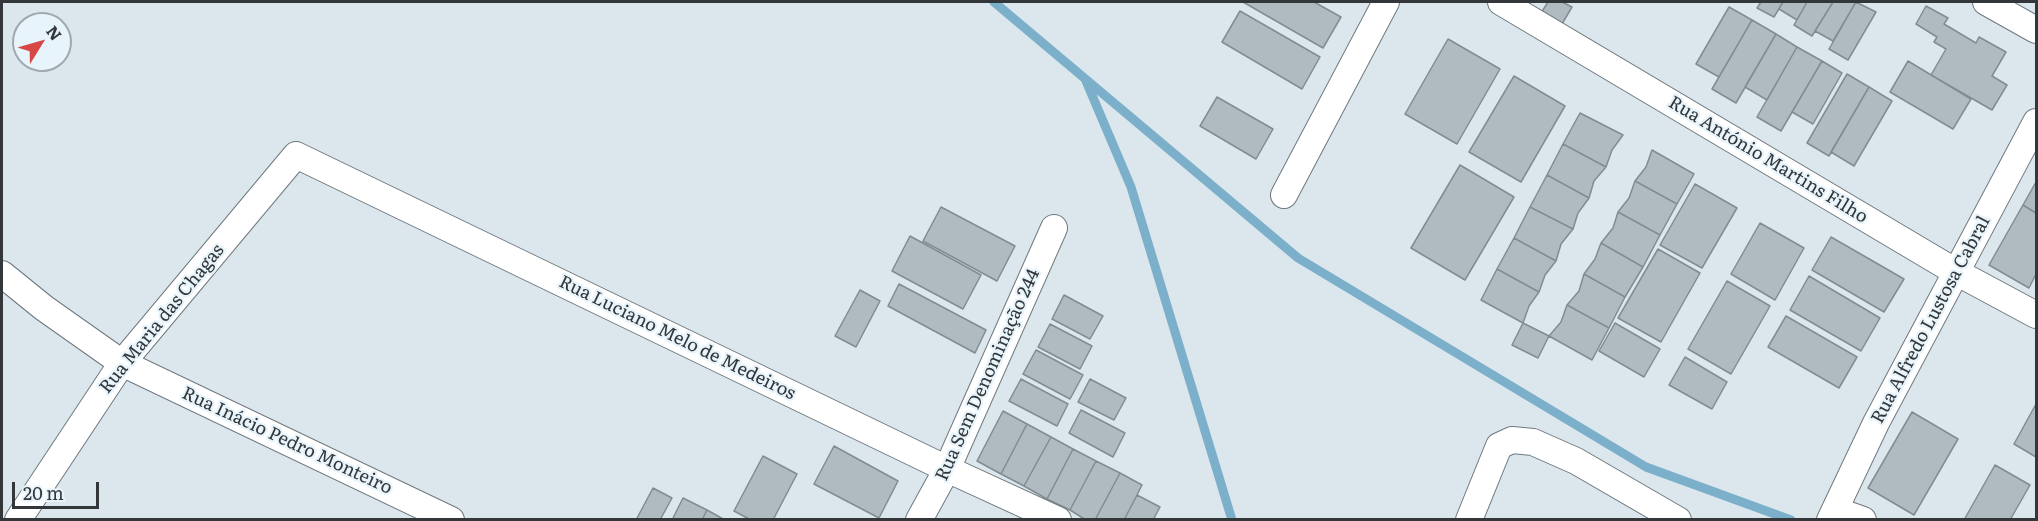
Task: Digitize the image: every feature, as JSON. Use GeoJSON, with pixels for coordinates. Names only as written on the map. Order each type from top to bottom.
{"type":"FeatureCollection","features":[{"type":"Feature","properties":{"kind":"street"},"geometry":{"type":"LineString","coordinates":[[1284,195],[1386,2]]}},
{"type":"Feature","properties":{"kind":"street","name":"Rua António Martins Filho"},"geometry":{"type":"LineString","coordinates":[[1501,2],[1956,272],[2037,315]]}},
{"type":"Feature","properties":{"kind":"street"},"geometry":{"type":"LineString","coordinates":[[1986,2],[2037,30]]}},
{"type":"Feature","properties":{"kind":"street","name":"Rua Alfredo Lustosa Cabral"},"geometry":{"type":"LineString","coordinates":[[1833,515],[1876,423],[2037,122]]}},
{"type":"Feature","properties":{"kind":"street","name":"Rua Maria das Chagas"},"geometry":{"type":"LineString","coordinates":[[18,519],[122,363],[296,155]]}},
{"type":"Feature","properties":{"kind":"street","name":"Rua Luciano Melo de Medeiros"},"geometry":{"type":"LineString","coordinates":[[296,155],[947,469],[1058,519]]}},
{"type":"Feature","properties":{"kind":"street","name":"Rua Sem Denominação 244"},"geometry":{"type":"LineString","coordinates":[[919,519],[947,469],[1054,228]]}},
{"type":"Feature","properties":{"kind":"street","name":"Rua Inácio Pedro Monteiro"},"geometry":{"type":"LineString","coordinates":[[2,274],[44,308],[122,363],[451,519]]}},
{"type":"Feature","properties":{"kind":"street"},"geometry":{"type":"LineString","coordinates":[[1469,519],[1499,446],[1512,440],[1533,442],[1576,461],[1678,519]]}},
{"type":"Feature","properties":{"kind":"street"},"geometry":{"type":"LineString","coordinates":[[1833,515],[1863,519]]}},
{"type":"Feature","properties":{"kind":"building"},"geometry":{"type":"Polygon","coordinates":[[[1243,2],[1314,2],[1341,17],[1323,48],[1243,2]]]}},
{"type":"Feature","properties":{"kind":"building"},"geometry":{"type":"Polygon","coordinates":[[[1548,2],[1562,2],[1572,7],[1562,24],[1541,13],[1548,2]]]}},
{"type":"Feature","properties":{"kind":"building"},"geometry":{"type":"Polygon","coordinates":[[[1761,2],[1783,2],[1774,17],[1757,8],[1761,2]]]}},
{"type":"Feature","properties":{"kind":"building"},"geometry":{"type":"Polygon","coordinates":[[[1783,2],[1807,2],[1797,20],[1779,9],[1783,2]]]}},
{"type":"Feature","properties":{"kind":"building"},"geometry":{"type":"Polygon","coordinates":[[[1807,2],[1833,2],[1812,36],[1794,25],[1807,2]]]}},
{"type":"Feature","properties":{"kind":"building"},"geometry":{"type":"Polygon","coordinates":[[[1833,2],[1856,2],[1833,41],[1815,31],[1833,2]]]}},
{"type":"Feature","properties":{"kind":"building"},"geometry":{"type":"Polygon","coordinates":[[[1856,2],[1876,12],[1848,60],[1829,49],[1856,2]]]}},
{"type":"Feature","properties":{"kind":"building"},"geometry":{"type":"Polygon","coordinates":[[[1926,6],[1948,18],[1944,24],[1976,43],[1979,37],[2006,52],[1992,76],[2007,85],[1992,110],[1931,75],[1946,49],[1934,42],[1937,37],[1916,24],[1926,6]]]}},
{"type":"Feature","properties":{"kind":"building"},"geometry":{"type":"Polygon","coordinates":[[[1729,7],[1752,20],[1719,77],[1696,64],[1729,7]]]}},
{"type":"Feature","properties":{"kind":"building"},"geometry":{"type":"Polygon","coordinates":[[[1240,11],[1320,57],[1302,89],[1222,42],[1240,11]]]}},
{"type":"Feature","properties":{"kind":"building"},"geometry":{"type":"Polygon","coordinates":[[[1752,20],[1776,34],[1736,103],[1712,89],[1752,20]]]}},
{"type":"Feature","properties":{"kind":"building"},"geometry":{"type":"Polygon","coordinates":[[[1776,34],[1797,47],[1767,100],[1745,87],[1776,34]]]}},
{"type":"Feature","properties":{"kind":"building"},"geometry":{"type":"Polygon","coordinates":[[[1448,39],[1500,69],[1457,144],[1405,114],[1448,39]]]}},
{"type":"Feature","properties":{"kind":"building"},"geometry":{"type":"Polygon","coordinates":[[[1797,47],[1822,61],[1781,131],[1757,117],[1797,47]]]}},
{"type":"Feature","properties":{"kind":"building"},"geometry":{"type":"Polygon","coordinates":[[[1822,61],[1842,73],[1813,124],[1792,112],[1822,61]]]}},
{"type":"Feature","properties":{"kind":"building"},"geometry":{"type":"Polygon","coordinates":[[[1908,61],[1971,99],[1953,129],[1890,92],[1908,61]]]}},
{"type":"Feature","properties":{"kind":"building"},"geometry":{"type":"Polygon","coordinates":[[[1847,74],[1869,87],[1829,156],[1807,143],[1847,74]]]}},
{"type":"Feature","properties":{"kind":"building"},"geometry":{"type":"Polygon","coordinates":[[[1514,76],[1565,106],[1521,182],[1469,152],[1514,76]]]}},
{"type":"Feature","properties":{"kind":"building"},"geometry":{"type":"Polygon","coordinates":[[[1869,87],[1892,101],[1854,166],[1831,152],[1869,87]]]}},
{"type":"Feature","properties":{"kind":"building"},"geometry":{"type":"Polygon","coordinates":[[[1217,97],[1273,129],[1256,159],[1200,126],[1217,97]]]}},
{"type":"Feature","properties":{"kind":"building"},"geometry":{"type":"Polygon","coordinates":[[[1580,113],[1623,135],[1612,150],[1606,167],[1563,144],[1580,113]]]}},
{"type":"Feature","properties":{"kind":"building"},"geometry":{"type":"Polygon","coordinates":[[[1563,144],[1606,167],[1594,181],[1589,198],[1547,175],[1563,144]]]}},
{"type":"Feature","properties":{"kind":"building"},"geometry":{"type":"Polygon","coordinates":[[[1652,150],[1694,174],[1677,204],[1635,181],[1646,167],[1652,150]]]}},
{"type":"Feature","properties":{"kind":"building"},"geometry":{"type":"Polygon","coordinates":[[[1460,165],[1514,197],[1465,280],[1411,248],[1460,165]]]}},
{"type":"Feature","properties":{"kind":"building"},"geometry":{"type":"Polygon","coordinates":[[[1547,175],[1589,198],[1578,213],[1573,229],[1530,207],[1547,175]]]}},
{"type":"Feature","properties":{"kind":"building"},"geometry":{"type":"Polygon","coordinates":[[[1635,181],[1677,204],[1660,235],[1618,212],[1629,198],[1635,181]]]}},
{"type":"Feature","properties":{"kind":"building"},"geometry":{"type":"Polygon","coordinates":[[[2036,182],[2036,213],[2023,205],[2036,182]]]}},
{"type":"Feature","properties":{"kind":"building"},"geometry":{"type":"Polygon","coordinates":[[[1695,184],[1737,208],[1702,268],[1660,245],[1695,184]]]}},
{"type":"Feature","properties":{"kind":"building"},"geometry":{"type":"Polygon","coordinates":[[[2023,205],[2036,213],[2036,274],[2029,288],[1989,265],[2023,205]]]}},
{"type":"Feature","properties":{"kind":"building"},"geometry":{"type":"Polygon","coordinates":[[[941,207],[1015,246],[997,281],[923,241],[941,207]]]}},
{"type":"Feature","properties":{"kind":"building"},"geometry":{"type":"Polygon","coordinates":[[[1530,207],[1573,229],[1561,244],[1556,261],[1514,238],[1530,207]]]}},
{"type":"Feature","properties":{"kind":"building"},"geometry":{"type":"Polygon","coordinates":[[[1618,212],[1660,235],[1643,267],[1601,243],[1613,228],[1618,212]]]}},
{"type":"Feature","properties":{"kind":"building"},"geometry":{"type":"Polygon","coordinates":[[[1760,223],[1804,248],[1775,300],[1731,274],[1760,223]]]}},
{"type":"Feature","properties":{"kind":"building"},"geometry":{"type":"Polygon","coordinates":[[[910,236],[981,275],[963,309],[892,271],[910,236]]]}},
{"type":"Feature","properties":{"kind":"building"},"geometry":{"type":"Polygon","coordinates":[[[1831,237],[1904,279],[1884,312],[1812,270],[1831,237]]]}},
{"type":"Feature","properties":{"kind":"building"},"geometry":{"type":"Polygon","coordinates":[[[1514,238],[1556,261],[1545,275],[1539,292],[1497,269],[1514,238]]]}},
{"type":"Feature","properties":{"kind":"building"},"geometry":{"type":"Polygon","coordinates":[[[1601,243],[1643,267],[1625,297],[1584,274],[1595,259],[1601,243]]]}},
{"type":"Feature","properties":{"kind":"building"},"geometry":{"type":"Polygon","coordinates":[[[1658,249],[1700,273],[1661,342],[1618,318],[1658,249]]]}},
{"type":"Feature","properties":{"kind":"building"},"geometry":{"type":"Polygon","coordinates":[[[1497,269],[1539,292],[1529,306],[1523,323],[1481,300],[1497,269]]]}},
{"type":"Feature","properties":{"kind":"building"},"geometry":{"type":"Polygon","coordinates":[[[1584,274],[1625,297],[1609,328],[1567,305],[1579,291],[1584,274]]]}},
{"type":"Feature","properties":{"kind":"building"},"geometry":{"type":"Polygon","coordinates":[[[1809,276],[1880,318],[1861,351],[1790,310],[1809,276]]]}},
{"type":"Feature","properties":{"kind":"building"},"geometry":{"type":"Polygon","coordinates":[[[1727,281],[1770,306],[1731,374],[1688,349],[1727,281]]]}},
{"type":"Feature","properties":{"kind":"building"},"geometry":{"type":"Polygon","coordinates":[[[899,284],[986,330],[975,353],[888,306],[899,284]]]}},
{"type":"Feature","properties":{"kind":"building"},"geometry":{"type":"Polygon","coordinates":[[[860,290],[880,301],[856,347],[835,336],[860,290]]]}},
{"type":"Feature","properties":{"kind":"building"},"geometry":{"type":"Polygon","coordinates":[[[1064,295],[1103,316],[1090,339],[1052,319],[1064,295]]]}},
{"type":"Feature","properties":{"kind":"building"},"geometry":{"type":"Polygon","coordinates":[[[1567,305],[1609,328],[1592,360],[1549,336],[1561,322],[1567,305]]]}},
{"type":"Feature","properties":{"kind":"building"},"geometry":{"type":"Polygon","coordinates":[[[1786,316],[1857,357],[1839,388],[1768,347],[1786,316]]]}},
{"type":"Feature","properties":{"kind":"building"},"geometry":{"type":"Polygon","coordinates":[[[1523,323],[1549,336],[1538,358],[1512,345],[1523,323]]]}},
{"type":"Feature","properties":{"kind":"building"},"geometry":{"type":"Polygon","coordinates":[[[1615,323],[1660,349],[1644,377],[1599,351],[1615,323]]]}},
{"type":"Feature","properties":{"kind":"building"},"geometry":{"type":"Polygon","coordinates":[[[1050,324],[1092,346],[1080,369],[1038,347],[1050,324]]]}},
{"type":"Feature","properties":{"kind":"building"},"geometry":{"type":"Polygon","coordinates":[[[1036,350],[1083,375],[1070,399],[1023,374],[1036,350]]]}},
{"type":"Feature","properties":{"kind":"building"},"geometry":{"type":"Polygon","coordinates":[[[1685,357],[1727,382],[1712,409],[1669,385],[1685,357]]]}},
{"type":"Feature","properties":{"kind":"building"},"geometry":{"type":"Polygon","coordinates":[[[1021,379],[1068,404],[1057,426],[1009,401],[1021,379]]]}},
{"type":"Feature","properties":{"kind":"building"},"geometry":{"type":"Polygon","coordinates":[[[1090,379],[1126,398],[1114,420],[1078,402],[1090,379]]]}},
{"type":"Feature","properties":{"kind":"building"},"geometry":{"type":"Polygon","coordinates":[[[2036,404],[2036,457],[2014,444],[2036,404]]]}},
{"type":"Feature","properties":{"kind":"building"},"geometry":{"type":"Polygon","coordinates":[[[1081,410],[1125,433],[1113,457],[1069,433],[1081,410]]]}},
{"type":"Feature","properties":{"kind":"building"},"geometry":{"type":"Polygon","coordinates":[[[1003,411],[1027,424],[1001,474],[977,461],[1003,411]]]}},
{"type":"Feature","properties":{"kind":"building"},"geometry":{"type":"Polygon","coordinates":[[[1912,412],[1958,439],[1914,515],[1868,488],[1912,412]]]}},
{"type":"Feature","properties":{"kind":"building"},"geometry":{"type":"Polygon","coordinates":[[[1027,424],[1051,437],[1024,486],[1001,474],[1027,424]]]}},
{"type":"Feature","properties":{"kind":"building"},"geometry":{"type":"Polygon","coordinates":[[[1051,437],[1073,449],[1047,499],[1024,486],[1051,437]]]}},
{"type":"Feature","properties":{"kind":"building"},"geometry":{"type":"Polygon","coordinates":[[[834,446],[898,481],[879,518],[814,484],[834,446]]]}},
{"type":"Feature","properties":{"kind":"building"},"geometry":{"type":"Polygon","coordinates":[[[1073,449],[1096,461],[1070,510],[1047,499],[1073,449]]]}},
{"type":"Feature","properties":{"kind":"building"},"geometry":{"type":"Polygon","coordinates":[[[763,456],[797,474],[773,520],[751,520],[734,511],[763,456]]]}},
{"type":"Feature","properties":{"kind":"building"},"geometry":{"type":"Polygon","coordinates":[[[1096,461],[1120,473],[1095,520],[1086,520],[1070,510],[1096,461]]]}},
{"type":"Feature","properties":{"kind":"building"},"geometry":{"type":"Polygon","coordinates":[[[1995,465],[2030,485],[2010,520],[1964,520],[1995,465]]]}},
{"type":"Feature","properties":{"kind":"building"},"geometry":{"type":"Polygon","coordinates":[[[1120,473],[1142,485],[1124,520],[1095,520],[1120,473]]]}},
{"type":"Feature","properties":{"kind":"building"},"geometry":{"type":"Polygon","coordinates":[[[653,488],[672,498],[660,520],[636,520],[653,488]]]}},
{"type":"Feature","properties":{"kind":"building"},"geometry":{"type":"Polygon","coordinates":[[[1137,495],[1160,507],[1153,520],[1124,520],[1137,495]]]}},
{"type":"Feature","properties":{"kind":"building"},"geometry":{"type":"Polygon","coordinates":[[[683,498],[707,510],[702,520],[672,520],[683,498]]]}},
{"type":"Feature","properties":{"kind":"building"},"geometry":{"type":"Polygon","coordinates":[[[707,510],[725,520],[702,520],[707,510]]]}},
{"type":"Feature","properties":{"kind":"waterway"},"geometry":{"type":"LineString","coordinates":[[994,2],[1298,258],[1646,467],[1791,520]]}},
{"type":"Feature","properties":{"kind":"waterway"},"geometry":{"type":"LineString","coordinates":[[1086,81],[1131,187],[1232,520]]}}]}
